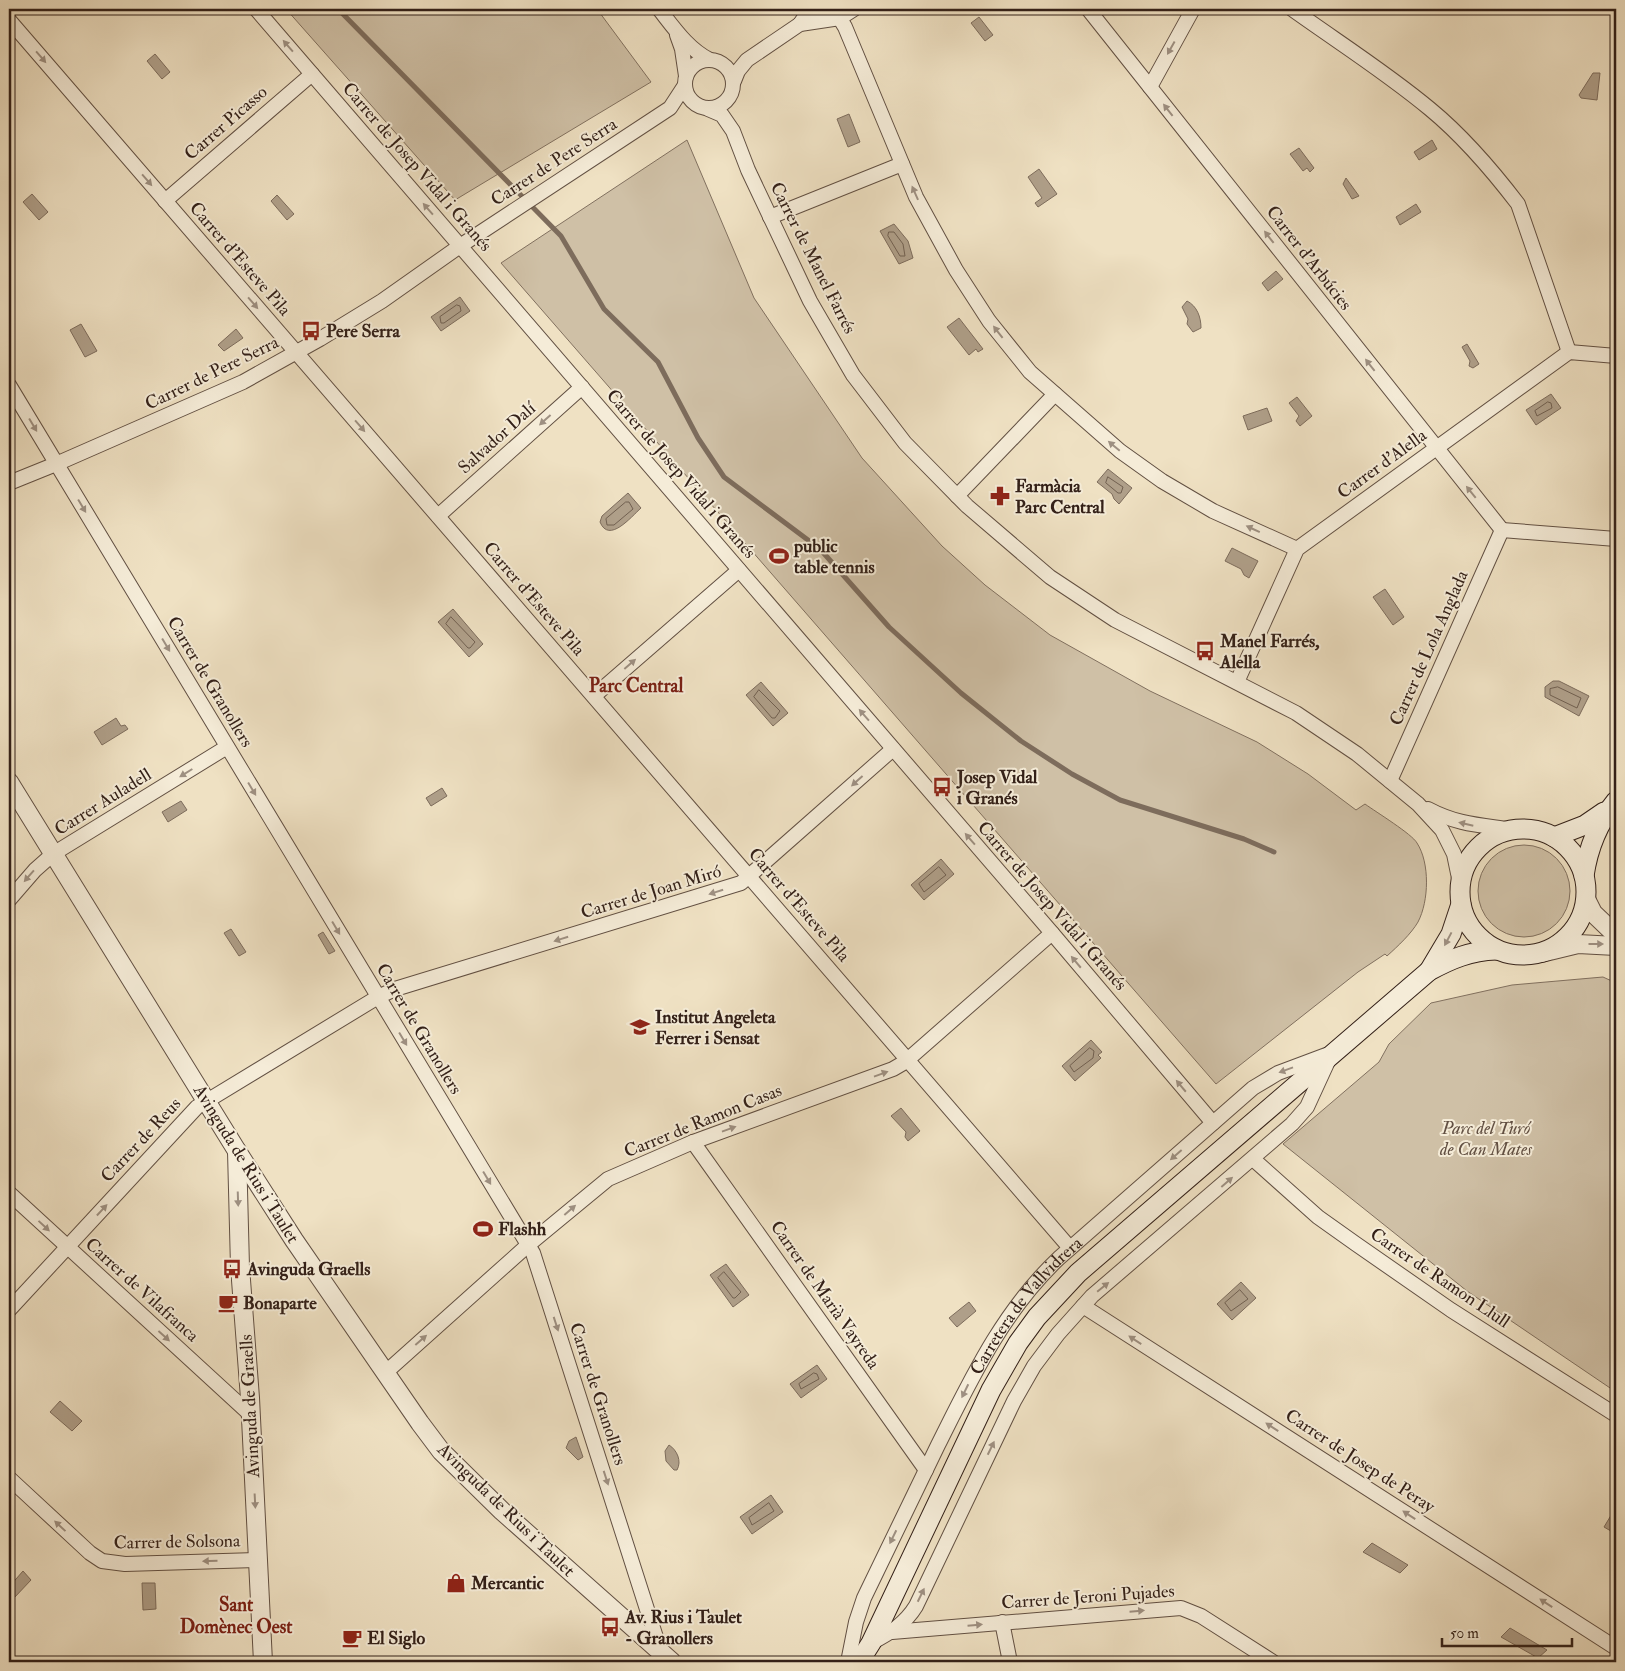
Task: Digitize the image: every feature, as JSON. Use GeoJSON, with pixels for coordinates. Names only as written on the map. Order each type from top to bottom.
{"type":"FeatureCollection","features":[{"type":"Feature","properties":{"kind":"main road"},"geometry":{"type":"LineString","coordinates":[[1554,837],[1585,825],[1614,803]]}},
{"type":"Feature","properties":{"kind":"main road"},"geometry":{"type":"LineString","coordinates":[[1584,876],[1571,851],[1554,837],[1530,830],[1514,830],[1498,834],[1484,842],[1473,854],[1464,868],[1460,883],[1461,904],[1465,917],[1473,931],[1496,950],[1516,955],[1541,953],[1563,941],[1578,923],[1586,899],[1584,876],[1588,850],[1614,803]]}},
{"type":"Feature","properties":{"kind":"main road","name":"Carretera de Vallvidrera"},"geometry":{"type":"LineString","coordinates":[[1429,971],[1450,934],[1461,904]]}},
{"type":"Feature","properties":{"kind":"main road","name":"Carretera de Vallvidrera"},"geometry":{"type":"LineString","coordinates":[[859,1662],[871,1643],[991,1390],[1018,1343],[1037,1317],[1078,1273],[1429,971],[1457,957],[1475,951],[1496,950]]}},
{"type":"Feature","properties":{"kind":"main road","name":"Carretera de Vallvidrera"},"geometry":{"type":"LineString","coordinates":[[866,1662],[871,1643]]}},
{"type":"Feature","properties":{"kind":"street","name":"Carrer de Josep Vidal i Granés"},"geometry":{"type":"LineString","coordinates":[[256,9],[1052,933],[1213,1123]]}},
{"type":"Feature","properties":{"kind":"street"},"geometry":{"type":"LineString","coordinates":[[660,9],[675,30],[699,54],[726,66],[734,85]]}},
{"type":"Feature","properties":{"kind":"street"},"geometry":{"type":"LineString","coordinates":[[800,24],[810,9]]}},
{"type":"Feature","properties":{"kind":"street"},"geometry":{"type":"LineString","coordinates":[[670,108],[684,106],[719,107],[726,102],[738,71],[747,60],[800,24],[854,9]]}},
{"type":"Feature","properties":{"kind":"street","name":"Carrer d'Arbúcies"},"geometry":{"type":"LineString","coordinates":[[1088,9],[1502,530]]}},
{"type":"Feature","properties":{"kind":"street"},"geometry":{"type":"LineString","coordinates":[[1150,87],[1193,9]]}},
{"type":"Feature","properties":{"kind":"street"},"geometry":{"type":"LineString","coordinates":[[1292,9],[1431,110],[1471,147],[1518,204],[1569,352],[1616,356]]}},
{"type":"Feature","properties":{"kind":"street"},"geometry":{"type":"LineString","coordinates":[[837,14],[916,197],[989,321],[1030,372],[1120,451],[1162,481],[1213,511],[1297,549]]}},
{"type":"Feature","properties":{"kind":"street","name":"Carrer d'Esteve Pila"},"geometry":{"type":"LineString","coordinates":[[9,20],[1070,1248]]}},
{"type":"Feature","properties":{"kind":"street"},"geometry":{"type":"LineString","coordinates":[[675,30],[682,50],[685,80],[690,100],[705,108]]}},
{"type":"Feature","properties":{"kind":"street"},"geometry":{"type":"LineString","coordinates":[[685,80],[695,64],[714,61],[729,63],[747,60]]}},
{"type":"Feature","properties":{"kind":"street","name":"Carrer Picasso"},"geometry":{"type":"LineString","coordinates":[[165,201],[312,74]]}},
{"type":"Feature","properties":{"kind":"street","name":"Carrer de Pere Serra"},"geometry":{"type":"LineString","coordinates":[[9,483],[243,382],[296,353],[382,301],[460,246],[670,108],[685,80]]}},
{"type":"Feature","properties":{"kind":"street","name":"Carrer de Manel Farrés"},"geometry":{"type":"LineString","coordinates":[[733,131],[734,85]]}},
{"type":"Feature","properties":{"kind":"street","name":"Carrer de Manel Farrés"},"geometry":{"type":"LineString","coordinates":[[705,108],[722,115],[733,131],[770,217],[810,301],[854,375],[905,443],[957,496],[1050,577],[1115,620],[1296,713],[1357,754],[1418,804],[1442,830],[1454,854],[1460,883]]}},
{"type":"Feature","properties":{"kind":"street"},"geometry":{"type":"LineString","coordinates":[[770,217],[902,164]]}},
{"type":"Feature","properties":{"kind":"street","name":"Carrer d'Alella"},"geometry":{"type":"LineString","coordinates":[[1237,682],[1297,549],[1569,352]]}},
{"type":"Feature","properties":{"kind":"street","name":"Carrer de Granollers"},"geometry":{"type":"LineString","coordinates":[[9,386],[533,1253],[666,1657]]}},
{"type":"Feature","properties":{"kind":"street","name":"Salvador Dalí"},"geometry":{"type":"LineString","coordinates":[[438,516],[582,387]]}},
{"type":"Feature","properties":{"kind":"street"},"geometry":{"type":"LineString","coordinates":[[957,496],[1055,394]]}},
{"type":"Feature","properties":{"kind":"street"},"geometry":{"type":"LineString","coordinates":[[1502,530],[1616,539]]}},
{"type":"Feature","properties":{"kind":"street","name":"Carrer de Lola Anglada"},"geometry":{"type":"LineString","coordinates":[[1390,781],[1502,530]]}},
{"type":"Feature","properties":{"kind":"street"},"geometry":{"type":"LineString","coordinates":[[594,696],[739,570]]}},
{"type":"Feature","properties":{"kind":"street","name":"Carrer Auladell"},"geometry":{"type":"LineString","coordinates":[[9,900],[35,870],[53,854],[227,747]]}},
{"type":"Feature","properties":{"kind":"street","name":"Carrer de Joan Miró"},"geometry":{"type":"LineString","coordinates":[[378,997],[395,989],[727,889],[750,877],[893,749]]}},
{"type":"Feature","properties":{"kind":"street","name":"Avinguda de Rius i Taulet"},"geometry":{"type":"LineString","coordinates":[[9,782],[294,1240],[441,1451],[467,1478],[666,1657]]}},
{"type":"Feature","properties":{"kind":"street","name":"Carrer de Manel Farrés"},"geometry":{"type":"LineString","coordinates":[[1418,804],[1447,819],[1470,826],[1514,830]]}},
{"type":"Feature","properties":{"kind":"street"},"geometry":{"type":"LineString","coordinates":[[1586,899],[1593,913],[1616,935]]}},
{"type":"Feature","properties":{"kind":"street","name":"Carrer de Ramon Casas"},"geometry":{"type":"LineString","coordinates":[[385,1373],[528,1246],[608,1179],[693,1142],[893,1069],[908,1060],[1052,933]]}},
{"type":"Feature","properties":{"kind":"street"},"geometry":{"type":"LineString","coordinates":[[1541,953],[1578,944],[1616,946]]}},
{"type":"Feature","properties":{"kind":"street","name":"Carrer de Reus"},"geometry":{"type":"LineString","coordinates":[[9,1310],[197,1107],[378,997]]}},
{"type":"Feature","properties":{"kind":"street","name":"Carretera de Vallvidrera"},"geometry":{"type":"LineString","coordinates":[[848,1662],[856,1622],[864,1598],[926,1470],[991,1341],[1036,1279],[1264,1079],[1332,1054]]}},
{"type":"Feature","properties":{"kind":"street","name":"Carretera de Vallvidrera"},"geometry":{"type":"LineString","coordinates":[[871,1643],[892,1632],[910,1616],[1014,1402],[1030,1373],[1058,1334],[1092,1296],[1253,1160],[1307,1107],[1332,1054]]}},
{"type":"Feature","properties":{"kind":"street","name":"Carrer de Marià Vayreda"},"geometry":{"type":"LineString","coordinates":[[693,1142],[926,1470]]}},
{"type":"Feature","properties":{"kind":"street","name":"Avinguda de Graells"},"geometry":{"type":"LineString","coordinates":[[237,1151],[240,1267],[251,1415],[263,1662]]}},
{"type":"Feature","properties":{"kind":"street","name":"Carrer de Ramon Llull"},"geometry":{"type":"LineString","coordinates":[[1253,1160],[1318,1217],[1356,1244],[1451,1310],[1616,1415]]}},
{"type":"Feature","properties":{"kind":"street","name":"Carrer de Vilafranca"},"geometry":{"type":"LineString","coordinates":[[9,1193],[251,1415]]}},
{"type":"Feature","properties":{"kind":"street","name":"Carrer de Josep de Peray"},"geometry":{"type":"LineString","coordinates":[[1083,1306],[1616,1648]]}},
{"type":"Feature","properties":{"kind":"street","name":"Carrer de Solsona"},"geometry":{"type":"LineString","coordinates":[[9,1478],[90,1553],[102,1561],[125,1564],[258,1560]]}},
{"type":"Feature","properties":{"kind":"street","name":"Carrer de Jeroni Pujades"},"geometry":{"type":"LineString","coordinates":[[892,1632],[1181,1608],[1201,1616],[1273,1662]]}},
{"type":"Feature","properties":{"kind":"street"},"geometry":{"type":"LineString","coordinates":[[1002,1622],[1010,1662]]}},
{"type":"Feature","properties":{"kind":"green space"},"geometry":{"type":"Polygon","coordinates":[[[286,9],[597,9],[651,82],[455,200],[286,9]]]}},
{"type":"Feature","properties":{"kind":"green space"},"geometry":{"type":"Polygon","coordinates":[[[687,140],[754,298],[862,458],[942,546],[985,585],[1050,635],[1150,691],[1257,742],[1308,774],[1356,810],[1365,804],[1401,829],[1417,843],[1426,871],[1426,893],[1422,913],[1412,931],[1387,956],[1385,954],[1358,972],[1216,1084],[501,263],[687,140]]]}},
{"type":"Feature","properties":{"kind":"green space"},"geometry":{"type":"Polygon","coordinates":[[[1524,845],[1542,848],[1557,858],[1567,873],[1570,891],[1567,909],[1557,924],[1542,934],[1524,937],[1506,934],[1491,924],[1481,909],[1478,891],[1481,873],[1491,858],[1506,848],[1524,845]]]}},
{"type":"Feature","properties":{"kind":"green space","name":"Parc del Turó de Can Mates"},"geometry":{"type":"Polygon","coordinates":[[[1603,977],[1616,983],[1616,1392],[1467,1291],[1283,1144],[1379,1062],[1389,1044],[1431,1003],[1512,985],[1603,977]]]}},
{"type":"Feature","properties":{"kind":"water"},"geometry":{"type":"Polygon","coordinates":[[[979,17],[993,35],[985,41],[971,23],[979,17]]]}},
{"type":"Feature","properties":{"kind":"water"},"geometry":{"type":"Polygon","coordinates":[[[155,54],[170,72],[162,79],[147,61],[155,54]]]}},
{"type":"Feature","properties":{"kind":"water"},"geometry":{"type":"Polygon","coordinates":[[[1593,73],[1600,73],[1597,100],[1581,98],[1579,95],[1593,73]]]}},
{"type":"Feature","properties":{"kind":"water"},"geometry":{"type":"Polygon","coordinates":[[[849,114],[860,142],[848,147],[837,119],[849,114]]]}},
{"type":"Feature","properties":{"kind":"water"},"geometry":{"type":"Polygon","coordinates":[[[1432,140],[1437,149],[1419,160],[1414,152],[1432,140]]]}},
{"type":"Feature","properties":{"kind":"water"},"geometry":{"type":"Polygon","coordinates":[[[1299,148],[1314,168],[1310,172],[1307,168],[1303,171],[1290,154],[1299,148]]]}},
{"type":"Feature","properties":{"kind":"water"},"geometry":{"type":"Polygon","coordinates":[[[1039,169],[1057,194],[1038,207],[1035,203],[1042,198],[1028,177],[1039,169]]]}},
{"type":"Feature","properties":{"kind":"water"},"geometry":{"type":"Polygon","coordinates":[[[1346,178],[1359,196],[1352,199],[1343,184],[1346,178]]]}},
{"type":"Feature","properties":{"kind":"water"},"geometry":{"type":"Polygon","coordinates":[[[32,194],[48,212],[39,220],[23,202],[32,194]]]}},
{"type":"Feature","properties":{"kind":"water"},"geometry":{"type":"Polygon","coordinates":[[[277,195],[294,214],[287,220],[271,201],[277,195]]]}},
{"type":"Feature","properties":{"kind":"water"},"geometry":{"type":"Polygon","coordinates":[[[1416,204],[1421,212],[1400,225],[1396,217],[1416,204]]]}},
{"type":"Feature","properties":{"kind":"water"},"geometry":{"type":"Polygon","coordinates":[[[894,224],[908,241],[913,258],[899,264],[880,231],[894,224]]]}},
{"type":"Feature","properties":{"kind":"water"},"geometry":{"type":"Polygon","coordinates":[[[1276,271],[1283,279],[1268,291],[1262,283],[1276,271]]]}},
{"type":"Feature","properties":{"kind":"water"},"geometry":{"type":"Polygon","coordinates":[[[460,297],[470,311],[441,331],[431,317],[460,297]]]}},
{"type":"Feature","properties":{"kind":"water"},"geometry":{"type":"Polygon","coordinates":[[[1187,301],[1196,309],[1200,320],[1201,328],[1193,332],[1187,324],[1188,319],[1182,307],[1187,301]]]}},
{"type":"Feature","properties":{"kind":"water"},"geometry":{"type":"Polygon","coordinates":[[[959,318],[983,349],[978,352],[976,349],[969,355],[947,327],[959,318]]]}},
{"type":"Feature","properties":{"kind":"water"},"geometry":{"type":"Polygon","coordinates":[[[81,324],[97,351],[85,357],[70,330],[81,324]]]}},
{"type":"Feature","properties":{"kind":"water"},"geometry":{"type":"Polygon","coordinates":[[[236,329],[243,338],[224,351],[218,345],[236,329]]]}},
{"type":"Feature","properties":{"kind":"water"},"geometry":{"type":"Polygon","coordinates":[[[1467,344],[1479,364],[1473,368],[1469,366],[1470,361],[1462,347],[1467,344]]]}},
{"type":"Feature","properties":{"kind":"water"},"geometry":{"type":"Polygon","coordinates":[[[1551,394],[1561,408],[1536,425],[1526,410],[1551,394]]]}},
{"type":"Feature","properties":{"kind":"water"},"geometry":{"type":"Polygon","coordinates":[[[1297,397],[1312,416],[1300,426],[1296,421],[1299,416],[1289,403],[1297,397]]]}},
{"type":"Feature","properties":{"kind":"water"},"geometry":{"type":"Polygon","coordinates":[[[1267,408],[1272,421],[1248,430],[1243,416],[1267,408]]]}},
{"type":"Feature","properties":{"kind":"water"},"geometry":{"type":"Polygon","coordinates":[[[1108,469],[1132,488],[1119,504],[1112,494],[1097,482],[1108,469]]]}},
{"type":"Feature","properties":{"kind":"water"},"geometry":{"type":"Polygon","coordinates":[[[628,493],[641,508],[620,527],[614,530],[604,528],[600,522],[602,516],[628,493]]]}},
{"type":"Feature","properties":{"kind":"water"},"geometry":{"type":"Polygon","coordinates":[[[1232,548],[1258,561],[1249,578],[1244,575],[1241,569],[1225,561],[1232,548]]]}},
{"type":"Feature","properties":{"kind":"water"},"geometry":{"type":"Polygon","coordinates":[[[1385,589],[1404,617],[1393,625],[1373,597],[1385,589]]]}},
{"type":"Feature","properties":{"kind":"water"},"geometry":{"type":"Polygon","coordinates":[[[453,609],[483,644],[469,657],[438,622],[453,609]]]}},
{"type":"Feature","properties":{"kind":"water"},"geometry":{"type":"Polygon","coordinates":[[[1553,681],[1559,681],[1589,696],[1579,716],[1545,697],[1545,687],[1553,681]]]}},
{"type":"Feature","properties":{"kind":"water"},"geometry":{"type":"Polygon","coordinates":[[[761,682],[788,713],[773,726],[746,695],[761,682]]]}},
{"type":"Feature","properties":{"kind":"water"},"geometry":{"type":"Polygon","coordinates":[[[116,718],[121,726],[125,725],[128,729],[102,745],[94,732],[116,718]]]}},
{"type":"Feature","properties":{"kind":"water"},"geometry":{"type":"Polygon","coordinates":[[[442,788],[447,796],[431,806],[426,798],[442,788]]]}},
{"type":"Feature","properties":{"kind":"water"},"geometry":{"type":"Polygon","coordinates":[[[181,801],[187,810],[168,822],[162,812],[181,801]]]}},
{"type":"Feature","properties":{"kind":"water"},"geometry":{"type":"Polygon","coordinates":[[[941,859],[954,874],[924,900],[911,885],[941,859]]]}},
{"type":"Feature","properties":{"kind":"water"},"geometry":{"type":"Polygon","coordinates":[[[231,929],[246,952],[239,956],[224,933],[231,929]]]}},
{"type":"Feature","properties":{"kind":"water"},"geometry":{"type":"Polygon","coordinates":[[[323,932],[335,951],[329,954],[318,935],[323,932]]]}},
{"type":"Feature","properties":{"kind":"water"},"geometry":{"type":"Polygon","coordinates":[[[1091,1040],[1102,1052],[1098,1055],[1101,1058],[1075,1081],[1062,1066],[1091,1040]]]}},
{"type":"Feature","properties":{"kind":"water"},"geometry":{"type":"Polygon","coordinates":[[[901,1108],[920,1131],[908,1141],[905,1137],[906,1132],[891,1116],[901,1108]]]}},
{"type":"Feature","properties":{"kind":"water"},"geometry":{"type":"Polygon","coordinates":[[[726,1264],[749,1295],[733,1307],[710,1275],[726,1264]]]}},
{"type":"Feature","properties":{"kind":"water"},"geometry":{"type":"Polygon","coordinates":[[[1241,1282],[1256,1298],[1232,1320],[1217,1304],[1241,1282]]]}},
{"type":"Feature","properties":{"kind":"water"},"geometry":{"type":"Polygon","coordinates":[[[969,1302],[976,1311],[957,1327],[949,1318],[969,1302]]]}},
{"type":"Feature","properties":{"kind":"water"},"geometry":{"type":"Polygon","coordinates":[[[817,1365],[827,1379],[801,1398],[790,1384],[817,1365]]]}},
{"type":"Feature","properties":{"kind":"water"},"geometry":{"type":"Polygon","coordinates":[[[60,1401],[82,1421],[72,1431],[50,1412],[60,1401]]]}},
{"type":"Feature","properties":{"kind":"water"},"geometry":{"type":"Polygon","coordinates":[[[576,1437],[583,1457],[578,1460],[566,1448],[569,1441],[576,1437]]]}},
{"type":"Feature","properties":{"kind":"water"},"geometry":{"type":"Polygon","coordinates":[[[669,1445],[678,1456],[677,1470],[674,1470],[666,1461],[665,1451],[669,1445]]]}},
{"type":"Feature","properties":{"kind":"water"},"geometry":{"type":"Polygon","coordinates":[[[771,1495],[783,1512],[752,1534],[740,1517],[771,1495]]]}},
{"type":"Feature","properties":{"kind":"water"},"geometry":{"type":"Polygon","coordinates":[[[1613,1512],[1616,1514],[1616,1534],[1604,1527],[1613,1512]]]}},
{"type":"Feature","properties":{"kind":"water"},"geometry":{"type":"Polygon","coordinates":[[[1372,1543],[1408,1565],[1400,1573],[1363,1552],[1372,1543]]]}},
{"type":"Feature","properties":{"kind":"water"},"geometry":{"type":"Polygon","coordinates":[[[23,1571],[31,1580],[14,1598],[9,1599],[9,1587],[23,1571]]]}},
{"type":"Feature","properties":{"kind":"water"},"geometry":{"type":"Polygon","coordinates":[[[142,1583],[155,1583],[156,1609],[143,1610],[142,1583]]]}},
{"type":"Feature","properties":{"kind":"water"},"geometry":{"type":"Polygon","coordinates":[[[1510,1628],[1547,1650],[1538,1658],[1501,1637],[1510,1628]]]}},
{"type":"Feature","properties":{"kind":"waterway"},"geometry":{"type":"LineString","coordinates":[[338,9],[561,236],[604,309],[658,362],[698,438],[724,477],[820,549],[889,627],[961,693],[1021,741],[1072,774],[1120,800],[1244,839],[1274,852]]}},
{"type":"Feature","properties":{"kind":"place","name":"Pere Serra"},"geometry":{"type":"Point","coordinates":[311,331]}},
{"type":"Feature","properties":{"kind":"place","name":"Farmàcia Parc Central"},"geometry":{"type":"Point","coordinates":[1000,496]}},
{"type":"Feature","properties":{"kind":"place","name":"public table tennis"},"geometry":{"type":"Point","coordinates":[779,556]}},
{"type":"Feature","properties":{"kind":"place","name":"Manel Farrés, Alella"},"geometry":{"type":"Point","coordinates":[1205,651]}},
{"type":"Feature","properties":{"kind":"place","name":"Josep Vidal i Granés"},"geometry":{"type":"Point","coordinates":[942,787]}},
{"type":"Feature","properties":{"kind":"place","name":"Institut Angeleta Ferrer i Sensat"},"geometry":{"type":"Point","coordinates":[640,1027]}},
{"type":"Feature","properties":{"kind":"place","name":"Flashh"},"geometry":{"type":"Point","coordinates":[483,1229]}},
{"type":"Feature","properties":{"kind":"place","name":"Avinguda Graells"},"geometry":{"type":"Point","coordinates":[232,1269]}},
{"type":"Feature","properties":{"kind":"place","name":"Bonaparte"},"geometry":{"type":"Point","coordinates":[228,1303]}},
{"type":"Feature","properties":{"kind":"place","name":"Mercantic"},"geometry":{"type":"Point","coordinates":[456,1583]}},
{"type":"Feature","properties":{"kind":"place","name":"Av. Rius i Taulet - Granollers"},"geometry":{"type":"Point","coordinates":[610,1627]}},
{"type":"Feature","properties":{"kind":"place","name":"El Siglo"},"geometry":{"type":"Point","coordinates":[352,1638]}},
{"type":"Feature","properties":{"kind":"district","name":"Parc Central"},"geometry":{"type":"Point","coordinates":[636,686]}},
{"type":"Feature","properties":{"kind":"district","name":"Sant Domènec Oest"},"geometry":{"type":"Point","coordinates":[236,1616]}}]}
